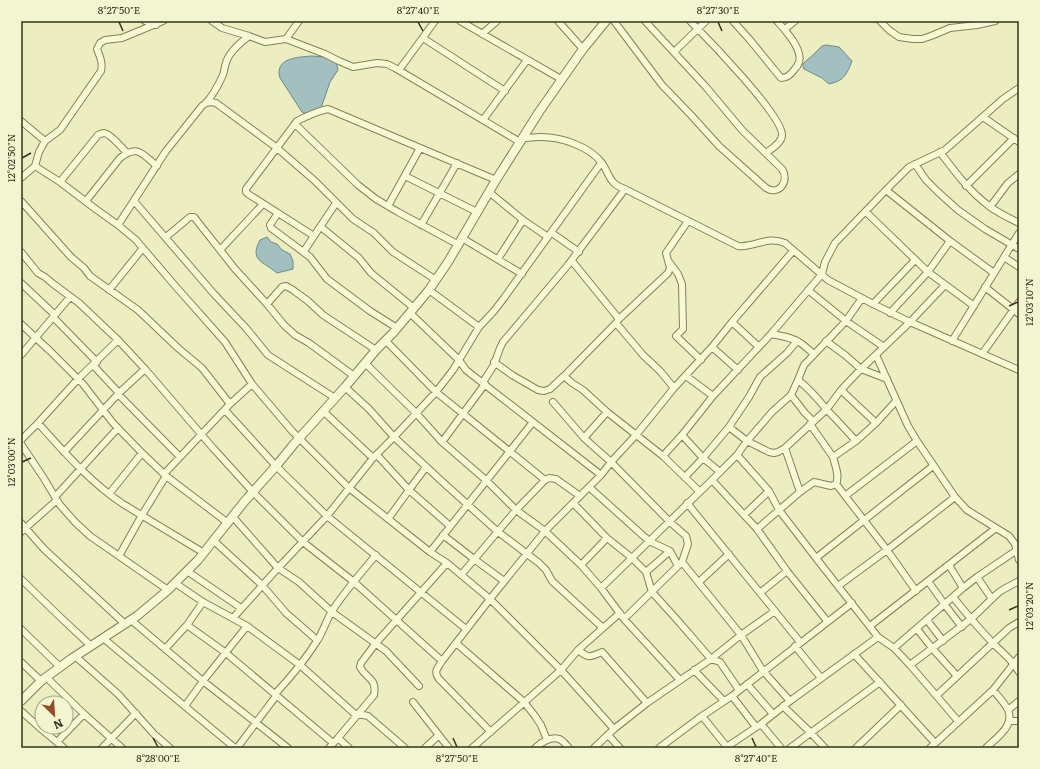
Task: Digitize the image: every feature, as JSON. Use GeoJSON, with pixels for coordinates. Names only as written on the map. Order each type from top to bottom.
{"type":"FeatureCollection","features":[{"type":"Feature","properties":{"kind":"street"},"geometry":{"type":"LineString","coordinates":[[145,21],[156,24]]}},
{"type":"Feature","properties":{"kind":"street"},"geometry":{"type":"LineString","coordinates":[[22,176],[35,166],[39,152],[45,141],[60,130],[100,71],[102,61],[97,49],[100,43],[105,40],[122,38],[163,21]]}},
{"type":"Feature","properties":{"kind":"street"},"geometry":{"type":"LineString","coordinates":[[212,21],[222,28],[265,42],[286,38],[353,67],[377,63],[387,64],[521,140],[541,137],[572,143],[583,147],[590,151],[602,163],[614,184],[618,187],[625,189],[738,246],[744,247],[767,240],[785,243],[828,280],[890,313],[1019,370]]}},
{"type":"Feature","properties":{"kind":"street"},"geometry":{"type":"LineString","coordinates":[[286,38],[299,21]]}},
{"type":"Feature","properties":{"kind":"street"},"geometry":{"type":"LineString","coordinates":[[399,70],[435,21]]}},
{"type":"Feature","properties":{"kind":"street"},"geometry":{"type":"LineString","coordinates":[[460,21],[561,79]]}},
{"type":"Feature","properties":{"kind":"street"},"geometry":{"type":"LineString","coordinates":[[558,21],[583,49]]}},
{"type":"Feature","properties":{"kind":"street"},"geometry":{"type":"LineString","coordinates":[[21,700],[60,667],[128,622],[168,590],[204,553],[299,438],[346,387],[376,350],[386,341],[429,290],[442,272],[521,140],[561,79],[606,21]]}},
{"type":"Feature","properties":{"kind":"street"},"geometry":{"type":"LineString","coordinates":[[614,21],[662,85],[710,137],[766,188],[770,190],[778,189],[785,180],[785,174],[782,169],[742,130],[706,86],[645,21]]}},
{"type":"Feature","properties":{"kind":"street"},"geometry":{"type":"LineString","coordinates":[[690,21],[752,89],[768,108],[780,127],[782,136],[780,142],[766,153]]}},
{"type":"Feature","properties":{"kind":"street"},"geometry":{"type":"LineString","coordinates":[[674,52],[706,21]]}},
{"type":"Feature","properties":{"kind":"street"},"geometry":{"type":"LineString","coordinates":[[733,21],[781,78],[783,78],[789,76],[799,65],[800,56],[785,29],[777,21]]}},
{"type":"Feature","properties":{"kind":"street"},"geometry":{"type":"LineString","coordinates":[[785,29],[795,21]]}},
{"type":"Feature","properties":{"kind":"street"},"geometry":{"type":"LineString","coordinates":[[880,21],[899,37],[922,39],[950,28],[978,25],[995,21]]}},
{"type":"Feature","properties":{"kind":"street"},"geometry":{"type":"LineString","coordinates":[[482,34],[495,22]]}},
{"type":"Feature","properties":{"kind":"street"},"geometry":{"type":"LineString","coordinates":[[118,225],[166,151],[206,103],[223,75],[225,64],[235,46],[249,36]]}},
{"type":"Feature","properties":{"kind":"street"},"geometry":{"type":"LineString","coordinates":[[423,38],[504,91]]}},
{"type":"Feature","properties":{"kind":"street"},"geometry":{"type":"LineString","coordinates":[[484,120],[527,60]]}},
{"type":"Feature","properties":{"kind":"street"},"geometry":{"type":"LineString","coordinates":[[663,456],[713,396],[771,334],[822,274],[825,262],[835,243],[903,172],[914,164],[950,146],[1003,99],[1019,88]]}},
{"type":"Feature","properties":{"kind":"street"},"geometry":{"type":"LineString","coordinates":[[206,103],[216,103],[277,148],[315,181],[353,219],[374,233],[393,252],[436,280]]}},
{"type":"Feature","properties":{"kind":"street"},"geometry":{"type":"LineString","coordinates":[[314,236],[248,194],[246,189],[297,121],[320,110],[328,109],[496,180]]}},
{"type":"Feature","properties":{"kind":"street"},"geometry":{"type":"LineString","coordinates":[[966,186],[1016,140],[983,117]]}},
{"type":"Feature","properties":{"kind":"street"},"geometry":{"type":"LineString","coordinates":[[21,121],[45,141]]}},
{"type":"Feature","properties":{"kind":"street"},"geometry":{"type":"LineString","coordinates":[[295,124],[358,185],[376,199],[421,225],[498,259],[522,274]]}},
{"type":"Feature","properties":{"kind":"street"},"geometry":{"type":"LineString","coordinates":[[60,182],[101,133],[110,136],[127,153]]}},
{"type":"Feature","properties":{"kind":"street"},"geometry":{"type":"LineString","coordinates":[[388,206],[420,148]]}},
{"type":"Feature","properties":{"kind":"street"},"geometry":{"type":"LineString","coordinates":[[86,201],[120,158],[127,153],[139,151],[157,166]]}},
{"type":"Feature","properties":{"kind":"street"},"geometry":{"type":"LineString","coordinates":[[940,152],[966,186],[990,207],[1019,223]]}},
{"type":"Feature","properties":{"kind":"street"},"geometry":{"type":"LineString","coordinates":[[233,618],[327,516],[373,458],[436,392],[453,370],[479,326],[501,302],[602,163]]}},
{"type":"Feature","properties":{"kind":"street"},"geometry":{"type":"LineString","coordinates":[[421,225],[457,164]]}},
{"type":"Feature","properties":{"kind":"street"},"geometry":{"type":"LineString","coordinates":[[914,164],[930,184],[958,210],[984,229],[1019,249]]}},
{"type":"Feature","properties":{"kind":"street"},"geometry":{"type":"LineString","coordinates":[[35,166],[86,201],[136,240],[225,342],[252,384],[299,438],[349,488],[430,552],[448,564],[490,599],[561,670],[614,729]]}},
{"type":"Feature","properties":{"kind":"street"},"geometry":{"type":"LineString","coordinates":[[990,207],[1004,186],[1019,174]]}},
{"type":"Feature","properties":{"kind":"street"},"geometry":{"type":"LineString","coordinates":[[405,176],[477,212]]}},
{"type":"Feature","properties":{"kind":"street"},"geometry":{"type":"LineString","coordinates":[[442,442],[484,383],[503,342],[579,252],[625,189]]}},
{"type":"Feature","properties":{"kind":"street"},"geometry":{"type":"LineString","coordinates":[[886,190],[994,273]]}},
{"type":"Feature","properties":{"kind":"street"},"geometry":{"type":"LineString","coordinates":[[489,192],[523,220],[579,252]]}},
{"type":"Feature","properties":{"kind":"street"},"geometry":{"type":"LineString","coordinates":[[21,201],[90,276],[138,310],[178,348],[202,368],[230,404]]}},
{"type":"Feature","properties":{"kind":"street"},"geometry":{"type":"LineString","coordinates":[[134,201],[268,355],[335,398]]}},
{"type":"Feature","properties":{"kind":"street"},"geometry":{"type":"LineString","coordinates":[[304,251],[336,203]]}},
{"type":"Feature","properties":{"kind":"street"},"geometry":{"type":"LineString","coordinates":[[220,250],[263,204]]}},
{"type":"Feature","properties":{"kind":"street"},"geometry":{"type":"LineString","coordinates":[[866,212],[928,272],[974,306]]}},
{"type":"Feature","properties":{"kind":"street"},"geometry":{"type":"LineString","coordinates":[[278,213],[270,225],[271,228],[304,251],[327,279],[370,311],[397,328]]}},
{"type":"Feature","properties":{"kind":"street"},"geometry":{"type":"LineString","coordinates":[[166,237],[190,217],[194,217],[284,325],[295,335],[309,343],[354,376]]}},
{"type":"Feature","properties":{"kind":"street"},"geometry":{"type":"LineString","coordinates":[[498,259],[523,220]]}},
{"type":"Feature","properties":{"kind":"street"},"geometry":{"type":"LineString","coordinates":[[494,362],[512,375],[538,390],[544,391],[550,389],[617,321],[668,273],[670,268],[666,253],[688,221]]}},
{"type":"Feature","properties":{"kind":"street"},"geometry":{"type":"LineString","coordinates":[[320,227],[359,258],[371,273],[412,311],[459,360],[466,370],[601,474]]}},
{"type":"Feature","properties":{"kind":"street"},"geometry":{"type":"LineString","coordinates":[[952,341],[1019,233]]}},
{"type":"Feature","properties":{"kind":"street"},"geometry":{"type":"LineString","coordinates":[[890,313],[928,272],[950,240]]}},
{"type":"Feature","properties":{"kind":"street"},"geometry":{"type":"LineString","coordinates":[[109,290],[143,248]]}},
{"type":"Feature","properties":{"kind":"street"},"geometry":{"type":"LineString","coordinates":[[491,732],[436,675],[442,661],[527,552],[636,435],[674,388],[701,360],[793,251]]}},
{"type":"Feature","properties":{"kind":"street"},"geometry":{"type":"LineString","coordinates":[[21,252],[38,273],[79,303],[118,340],[253,492],[303,542],[354,582],[442,661]]}},
{"type":"Feature","properties":{"kind":"street"},"geometry":{"type":"LineString","coordinates":[[1004,257],[1019,267]]}},
{"type":"Feature","properties":{"kind":"street"},"geometry":{"type":"LineString","coordinates":[[572,260],[643,355],[660,371],[674,388]]}},
{"type":"Feature","properties":{"kind":"street"},"geometry":{"type":"LineString","coordinates":[[873,304],[915,260]]}},
{"type":"Feature","properties":{"kind":"street"},"geometry":{"type":"LineString","coordinates":[[669,262],[678,274],[682,284],[683,329],[676,336],[701,360]]}},
{"type":"Feature","properties":{"kind":"street"},"geometry":{"type":"LineString","coordinates":[[21,283],[54,316],[95,363],[119,394],[180,457]]}},
{"type":"Feature","properties":{"kind":"street"},"geometry":{"type":"LineString","coordinates":[[729,427],[747,441],[774,453],[785,448],[827,409],[841,390],[910,322],[944,285]]}},
{"type":"Feature","properties":{"kind":"street"},"geometry":{"type":"LineString","coordinates":[[267,304],[282,287],[286,286],[308,301],[323,315],[376,350]]}},
{"type":"Feature","properties":{"kind":"street"},"geometry":{"type":"LineString","coordinates":[[985,287],[1016,312]]}},
{"type":"Feature","properties":{"kind":"street"},"geometry":{"type":"LineString","coordinates":[[429,290],[479,326]]}},
{"type":"Feature","properties":{"kind":"street"},"geometry":{"type":"LineString","coordinates":[[808,290],[846,321],[884,347]]}},
{"type":"Feature","properties":{"kind":"street"},"geometry":{"type":"LineString","coordinates":[[21,355],[70,297]]}},
{"type":"Feature","properties":{"kind":"street"},"geometry":{"type":"LineString","coordinates":[[601,588],[737,455],[772,412],[791,395],[802,367],[846,321],[862,298]]}},
{"type":"Feature","properties":{"kind":"street"},"geometry":{"type":"LineString","coordinates":[[982,354],[1016,312],[1019,302]]}},
{"type":"Feature","properties":{"kind":"street"},"geometry":{"type":"LineString","coordinates":[[732,322],[759,347]]}},
{"type":"Feature","properties":{"kind":"street"},"geometry":{"type":"LineString","coordinates":[[21,324],[83,384],[118,428],[165,475],[231,520],[278,568],[299,582],[332,612],[393,657],[419,686]]}},
{"type":"Feature","properties":{"kind":"street"},"geometry":{"type":"LineString","coordinates":[[771,334],[797,341],[814,354]]}},
{"type":"Feature","properties":{"kind":"street"},"geometry":{"type":"LineString","coordinates":[[21,440],[78,379],[118,340]]}},
{"type":"Feature","properties":{"kind":"street"},"geometry":{"type":"LineString","coordinates":[[386,341],[436,392],[545,480]]}},
{"type":"Feature","properties":{"kind":"street"},"geometry":{"type":"LineString","coordinates":[[685,477],[729,427],[749,397],[760,376],[787,353],[797,341]]}},
{"type":"Feature","properties":{"kind":"street"},"geometry":{"type":"LineString","coordinates":[[826,341],[846,355],[861,369],[886,379]]}},
{"type":"Feature","properties":{"kind":"street"},"geometry":{"type":"LineString","coordinates":[[712,347],[738,370]]}},
{"type":"Feature","properties":{"kind":"street"},"geometry":{"type":"LineString","coordinates":[[876,355],[908,426],[955,497],[967,510],[1009,536],[1015,544],[1019,560]]}},
{"type":"Feature","properties":{"kind":"street"},"geometry":{"type":"LineString","coordinates":[[365,363],[416,413],[442,442],[487,481],[516,510],[545,531],[580,565],[601,588],[624,619],[680,680]]}},
{"type":"Feature","properties":{"kind":"street"},"geometry":{"type":"LineString","coordinates":[[64,452],[145,369]]}},
{"type":"Feature","properties":{"kind":"street"},"geometry":{"type":"LineString","coordinates":[[564,376],[663,456],[699,492]]}},
{"type":"Feature","properties":{"kind":"street"},"geometry":{"type":"LineString","coordinates":[[686,376],[713,396]]}},
{"type":"Feature","properties":{"kind":"street"},"geometry":{"type":"LineString","coordinates":[[798,380],[809,389],[856,440]]}},
{"type":"Feature","properties":{"kind":"street"},"geometry":{"type":"LineString","coordinates":[[119,556],[165,475],[230,404],[252,384]]}},
{"type":"Feature","properties":{"kind":"street"},"geometry":{"type":"LineString","coordinates":[[346,387],[394,437],[468,505],[497,530],[527,552],[546,570],[552,580],[603,628]]}},
{"type":"Feature","properties":{"kind":"street"},"geometry":{"type":"LineString","coordinates":[[841,390],[876,422]]}},
{"type":"Feature","properties":{"kind":"street"},"geometry":{"type":"LineString","coordinates":[[791,395],[833,456],[838,477],[836,484]]}},
{"type":"Feature","properties":{"kind":"street"},"geometry":{"type":"LineString","coordinates":[[833,456],[856,440],[876,422],[896,400]]}},
{"type":"Feature","properties":{"kind":"street"},"geometry":{"type":"LineString","coordinates":[[553,402],[584,438],[611,462],[670,522],[686,536],[688,544],[680,564],[624,619]]}},
{"type":"Feature","properties":{"kind":"street"},"geometry":{"type":"LineString","coordinates":[[226,410],[276,466],[327,516],[466,629]]}},
{"type":"Feature","properties":{"kind":"street"},"geometry":{"type":"LineString","coordinates":[[323,411],[373,458]]}},
{"type":"Feature","properties":{"kind":"street"},"geometry":{"type":"LineString","coordinates":[[584,438],[608,412]]}},
{"type":"Feature","properties":{"kind":"street"},"geometry":{"type":"LineString","coordinates":[[430,552],[533,422]]}},
{"type":"Feature","properties":{"kind":"street"},"geometry":{"type":"LineString","coordinates":[[38,423],[64,452],[109,494],[142,516],[204,553]]}},
{"type":"Feature","properties":{"kind":"street"},"geometry":{"type":"LineString","coordinates":[[118,428],[56,498],[22,528],[128,622],[165,649],[288,748]]}},
{"type":"Feature","properties":{"kind":"street"},"geometry":{"type":"LineString","coordinates":[[682,435],[703,458],[720,472]]}},
{"type":"Feature","properties":{"kind":"street"},"geometry":{"type":"LineString","coordinates":[[845,496],[917,441]]}},
{"type":"Feature","properties":{"kind":"street"},"geometry":{"type":"LineString","coordinates":[[21,444],[60,505],[80,527],[90,536],[168,590]]}},
{"type":"Feature","properties":{"kind":"street"},"geometry":{"type":"LineString","coordinates":[[785,448],[800,492]]}},
{"type":"Feature","properties":{"kind":"street"},"geometry":{"type":"LineString","coordinates":[[109,494],[142,453]]}},
{"type":"Feature","properties":{"kind":"street"},"geometry":{"type":"LineString","coordinates":[[373,458],[377,455],[409,490],[450,526]]}},
{"type":"Feature","properties":{"kind":"street"},"geometry":{"type":"LineString","coordinates":[[737,455],[769,491],[779,510],[878,637],[894,648],[958,720]]}},
{"type":"Feature","properties":{"kind":"street"},"geometry":{"type":"LineString","coordinates":[[816,558],[934,466]]}},
{"type":"Feature","properties":{"kind":"street"},"geometry":{"type":"LineString","coordinates":[[388,519],[426,467]]}},
{"type":"Feature","properties":{"kind":"street"},"geometry":{"type":"LineString","coordinates":[[461,575],[497,530],[545,480],[550,478],[556,479],[580,496]]}},
{"type":"Feature","properties":{"kind":"street"},"geometry":{"type":"LineString","coordinates":[[712,480],[757,529],[787,571],[827,621]]}},
{"type":"Feature","properties":{"kind":"street"},"geometry":{"type":"LineString","coordinates":[[757,529],[814,482],[831,486],[836,484]]}},
{"type":"Feature","properties":{"kind":"street"},"geometry":{"type":"LineString","coordinates":[[836,484],[888,550],[916,591]]}},
{"type":"Feature","properties":{"kind":"street"},"geometry":{"type":"LineString","coordinates":[[589,487],[649,541],[670,551],[680,564],[699,582],[741,635],[763,671],[790,701]]}},
{"type":"Feature","properties":{"kind":"street"},"geometry":{"type":"LineString","coordinates":[[744,515],[769,491]]}},
{"type":"Feature","properties":{"kind":"street"},"geometry":{"type":"LineString","coordinates":[[838,586],[888,550],[955,497]]}},
{"type":"Feature","properties":{"kind":"street"},"geometry":{"type":"LineString","coordinates":[[573,503],[607,538],[632,558],[646,572],[652,592],[711,659],[720,662],[739,690]]}},
{"type":"Feature","properties":{"kind":"street"},"geometry":{"type":"LineString","coordinates":[[687,503],[775,611],[821,678]]}},
{"type":"Feature","properties":{"kind":"street"},"geometry":{"type":"LineString","coordinates":[[870,626],[996,528]]}},
{"type":"Feature","properties":{"kind":"street"},"geometry":{"type":"LineString","coordinates":[[443,535],[504,581]]}},
{"type":"Feature","properties":{"kind":"street"},"geometry":{"type":"LineString","coordinates":[[580,565],[607,538]]}},
{"type":"Feature","properties":{"kind":"street"},"geometry":{"type":"LineString","coordinates":[[214,540],[262,585],[286,613],[317,640]]}},
{"type":"Feature","properties":{"kind":"street"},"geometry":{"type":"LineString","coordinates":[[894,648],[977,577],[1017,550]]}},
{"type":"Feature","properties":{"kind":"street"},"geometry":{"type":"LineString","coordinates":[[646,572],[670,551]]}},
{"type":"Feature","properties":{"kind":"street"},"geometry":{"type":"LineString","coordinates":[[699,582],[729,554]]}},
{"type":"Feature","properties":{"kind":"street"},"geometry":{"type":"LineString","coordinates":[[103,638],[236,748],[300,665],[317,640],[332,612],[376,555]]}},
{"type":"Feature","properties":{"kind":"street"},"geometry":{"type":"LineString","coordinates":[[186,625],[226,653],[276,695],[331,746],[374,695],[374,683],[364,674],[360,667],[361,663],[376,643],[448,564]]}},
{"type":"Feature","properties":{"kind":"street"},"geometry":{"type":"LineString","coordinates":[[949,566],[964,588]]}},
{"type":"Feature","properties":{"kind":"street"},"geometry":{"type":"LineString","coordinates":[[187,571],[242,608]]}},
{"type":"Feature","properties":{"kind":"street"},"geometry":{"type":"LineString","coordinates":[[760,593],[787,571]]}},
{"type":"Feature","properties":{"kind":"street"},"geometry":{"type":"LineString","coordinates":[[977,577],[992,599]]}},
{"type":"Feature","properties":{"kind":"street"},"geometry":{"type":"LineString","coordinates":[[21,579],[91,646]]}},
{"type":"Feature","properties":{"kind":"street"},"geometry":{"type":"LineString","coordinates":[[928,581],[962,626]]}},
{"type":"Feature","properties":{"kind":"street"},"geometry":{"type":"LineString","coordinates":[[910,665],[971,619],[1004,588],[1019,581]]}},
{"type":"Feature","properties":{"kind":"street"},"geometry":{"type":"LineString","coordinates":[[175,583],[203,602],[247,626],[300,665],[356,715],[368,716],[405,748]]}},
{"type":"Feature","properties":{"kind":"street"},"geometry":{"type":"LineString","coordinates":[[953,597],[994,644],[1014,663],[1019,672]]}},
{"type":"Feature","properties":{"kind":"street"},"geometry":{"type":"LineString","coordinates":[[165,649],[186,625],[203,602]]}},
{"type":"Feature","properties":{"kind":"street"},"geometry":{"type":"LineString","coordinates":[[659,748],[732,696],[852,603]]}},
{"type":"Feature","properties":{"kind":"street"},"geometry":{"type":"LineString","coordinates":[[594,748],[614,729],[647,703],[711,659],[775,611]]}},
{"type":"Feature","properties":{"kind":"street"},"geometry":{"type":"LineString","coordinates":[[472,748],[561,670],[578,650],[620,613]]}},
{"type":"Feature","properties":{"kind":"street"},"geometry":{"type":"LineString","coordinates":[[927,620],[943,641]]}},
{"type":"Feature","properties":{"kind":"street"},"geometry":{"type":"LineString","coordinates":[[937,696],[957,676],[994,644],[1009,628],[1019,622]]}},
{"type":"Feature","properties":{"kind":"street"},"geometry":{"type":"LineString","coordinates":[[185,706],[247,626]]}},
{"type":"Feature","properties":{"kind":"street"},"geometry":{"type":"LineString","coordinates":[[21,629],[60,667]]}},
{"type":"Feature","properties":{"kind":"street"},"geometry":{"type":"LineString","coordinates":[[917,629],[957,676]]}},
{"type":"Feature","properties":{"kind":"street"},"geometry":{"type":"LineString","coordinates":[[702,716],[726,747],[759,726],[783,706],[878,637]]}},
{"type":"Feature","properties":{"kind":"street"},"geometry":{"type":"LineString","coordinates":[[456,643],[524,702],[541,725],[547,740]]}},
{"type":"Feature","properties":{"kind":"street"},"geometry":{"type":"LineString","coordinates":[[578,650],[590,657],[602,652],[647,703]]}},
{"type":"Feature","properties":{"kind":"street"},"geometry":{"type":"LineString","coordinates":[[854,654],[935,743]]}},
{"type":"Feature","properties":{"kind":"street"},"geometry":{"type":"LineString","coordinates":[[75,656],[118,694],[154,734],[170,748]]}},
{"type":"Feature","properties":{"kind":"street"},"geometry":{"type":"LineString","coordinates":[[930,748],[958,720],[993,690],[1019,657]]}},
{"type":"Feature","properties":{"kind":"street"},"geometry":{"type":"LineString","coordinates":[[21,662],[44,679],[122,748]]}},
{"type":"Feature","properties":{"kind":"street"},"geometry":{"type":"LineString","coordinates":[[694,670],[724,701]]}},
{"type":"Feature","properties":{"kind":"street"},"geometry":{"type":"LineString","coordinates":[[790,748],[880,682]]}},
{"type":"Feature","properties":{"kind":"street"},"geometry":{"type":"LineString","coordinates":[[747,684],[773,714]]}},
{"type":"Feature","properties":{"kind":"street"},"geometry":{"type":"LineString","coordinates":[[986,748],[1002,733],[1010,721],[1008,710],[993,690]]}},
{"type":"Feature","properties":{"kind":"street"},"geometry":{"type":"LineString","coordinates":[[732,696],[781,748]]}},
{"type":"Feature","properties":{"kind":"street"},"geometry":{"type":"LineString","coordinates":[[413,702],[448,748]]}},
{"type":"Feature","properties":{"kind":"street"},"geometry":{"type":"LineString","coordinates":[[1008,710],[1019,702]]}},
{"type":"Feature","properties":{"kind":"street"},"geometry":{"type":"LineString","coordinates":[[856,748],[901,705]]}},
{"type":"Feature","properties":{"kind":"street"},"geometry":{"type":"LineString","coordinates":[[783,706],[824,748]]}},
{"type":"Feature","properties":{"kind":"street"},"geometry":{"type":"LineString","coordinates":[[21,711],[64,748]]}},
{"type":"Feature","properties":{"kind":"street"},"geometry":{"type":"LineString","coordinates":[[102,748],[136,713]]}},
{"type":"Feature","properties":{"kind":"street"},"geometry":{"type":"LineString","coordinates":[[57,742],[84,714]]}},
{"type":"Feature","properties":{"kind":"street"},"geometry":{"type":"LineString","coordinates":[[1010,721],[1019,721]]}},
{"type":"Feature","properties":{"kind":"street"},"geometry":{"type":"LineString","coordinates":[[425,748],[439,735]]}},
{"type":"Feature","properties":{"kind":"street"},"geometry":{"type":"LineString","coordinates":[[608,735],[620,748]]}},
{"type":"Feature","properties":{"kind":"street"},"geometry":{"type":"LineString","coordinates":[[338,738],[349,748]]}},
{"type":"Feature","properties":{"kind":"street"},"geometry":{"type":"LineString","coordinates":[[535,748],[547,740],[553,739],[559,739],[569,748]]}},
{"type":"Feature","properties":{"kind":"water"},"geometry":{"type":"Polygon","coordinates":[[[826,45],[839,47],[852,61],[842,79],[829,84],[803,67],[803,64],[806,61],[822,46],[826,45]]]}},
{"type":"Feature","properties":{"kind":"water"},"geometry":{"type":"Polygon","coordinates":[[[312,56],[324,57],[336,62],[338,70],[330,82],[321,108],[307,114],[302,112],[280,78],[279,71],[280,66],[288,60],[312,56]]]}},
{"type":"Feature","properties":{"kind":"water"},"geometry":{"type":"Polygon","coordinates":[[[267,237],[271,242],[277,244],[282,250],[290,254],[293,261],[293,269],[277,273],[259,260],[256,252],[257,247],[260,240],[267,237]]]}}]}
